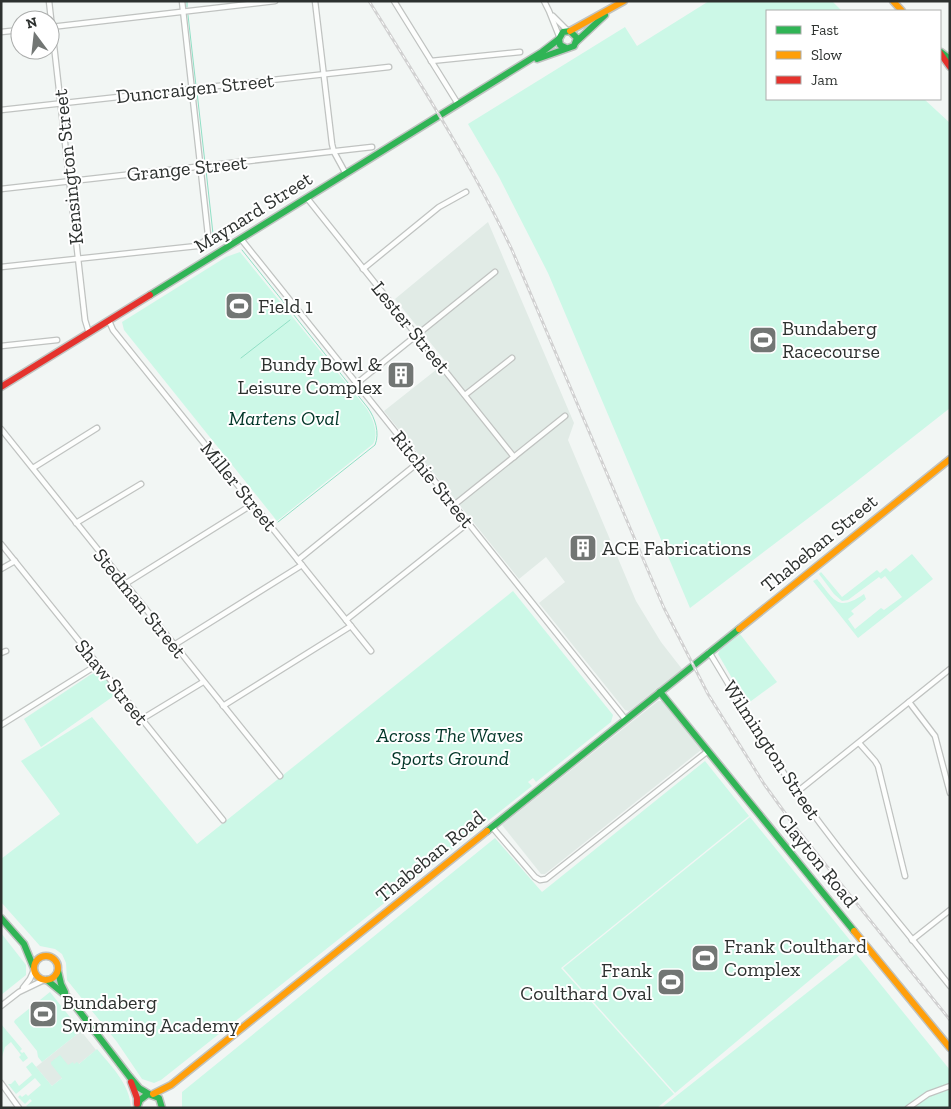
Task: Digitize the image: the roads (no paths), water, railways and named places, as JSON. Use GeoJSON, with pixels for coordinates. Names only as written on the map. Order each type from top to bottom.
{"type":"FeatureCollection","features":[{"type":"Feature","properties":{"kind":"street"},"geometry":{"type":"LineString","coordinates":[[1,267],[197,246],[204,242],[208,235],[182,1]]}},
{"type":"Feature","properties":{"kind":"street"},"geometry":{"type":"LineString","coordinates":[[60,26],[275,1]]}},
{"type":"Feature","properties":{"kind":"street"},"geometry":{"type":"LineString","coordinates":[[316,1],[334,152],[346,174]]}},
{"type":"Feature","properties":{"kind":"street"},"geometry":{"type":"LineString","coordinates":[[394,1],[458,104]]}},
{"type":"Feature","properties":{"kind":"street"},"geometry":{"type":"LineString","coordinates":[[544,1],[561,25],[576,35],[576,42]]}},
{"type":"Feature","properties":{"kind":"street"},"geometry":{"type":"LineString","coordinates":[[550,11],[560,45],[566,48],[572,47],[624,1]]}},
{"type":"Feature","properties":{"kind":"street"},"geometry":{"type":"LineString","coordinates":[[559,37],[563,32],[569,31],[614,8]]}},
{"type":"Feature","properties":{"kind":"street","name":"Maynard Street"},"geometry":{"type":"LineString","coordinates":[[1,387],[521,65],[552,45],[559,37]]}},
{"type":"Feature","properties":{"kind":"street","name":"Maynard Street"},"geometry":{"type":"LineString","coordinates":[[521,65],[566,48]]}},
{"type":"Feature","properties":{"kind":"street"},"geometry":{"type":"LineString","coordinates":[[431,61],[520,52]]}},
{"type":"Feature","properties":{"kind":"street"},"geometry":{"type":"LineString","coordinates":[[941,54],[950,67]]}},
{"type":"Feature","properties":{"kind":"street","name":"Kensington Street"},"geometry":{"type":"LineString","coordinates":[[55,60],[85,320],[90,333]]}},
{"type":"Feature","properties":{"kind":"street","name":"Duncraigen Street"},"geometry":{"type":"LineString","coordinates":[[1,110],[389,67]]}},
{"type":"Feature","properties":{"kind":"street","name":"Grange Street"},"geometry":{"type":"LineString","coordinates":[[1,189],[372,147]]}},
{"type":"Feature","properties":{"kind":"street"},"geometry":{"type":"LineString","coordinates":[[363,268],[439,207],[466,192]]}},
{"type":"Feature","properties":{"kind":"street","name":"Lester Street"},"geometry":{"type":"LineString","coordinates":[[307,198],[514,457]]}},
{"type":"Feature","properties":{"kind":"street","name":"Ritchie Street"},"geometry":{"type":"LineString","coordinates":[[241,239],[626,720]]}},
{"type":"Feature","properties":{"kind":"street"},"geometry":{"type":"LineString","coordinates":[[356,384],[495,272]]}},
{"type":"Feature","properties":{"kind":"street","name":"Miller Street"},"geometry":{"type":"LineString","coordinates":[[108,321],[113,330],[371,651]]}},
{"type":"Feature","properties":{"kind":"street"},"geometry":{"type":"LineString","coordinates":[[1,346],[56,340]]}},
{"type":"Feature","properties":{"kind":"street"},"geometry":{"type":"LineString","coordinates":[[465,395],[512,358]]}},
{"type":"Feature","properties":{"kind":"street"},"geometry":{"type":"LineString","coordinates":[[454,506],[565,416]]}},
{"type":"Feature","properties":{"kind":"street"},"geometry":{"type":"LineString","coordinates":[[32,468],[97,428]]}},
{"type":"Feature","properties":{"kind":"street","name":"Stedman Street"},"geometry":{"type":"LineString","coordinates":[[1,429],[280,776]]}},
{"type":"Feature","properties":{"kind":"street","name":"Thabeban Street"},"geometry":{"type":"LineString","coordinates":[[710,652],[950,459]]}},
{"type":"Feature","properties":{"kind":"street"},"geometry":{"type":"LineString","coordinates":[[298,560],[419,462]]}},
{"type":"Feature","properties":{"kind":"street"},"geometry":{"type":"LineString","coordinates":[[76,523],[141,484]]}},
{"type":"Feature","properties":{"kind":"street"},"geometry":{"type":"LineString","coordinates":[[125,584],[253,504]]}},
{"type":"Feature","properties":{"kind":"street"},"geometry":{"type":"LineString","coordinates":[[346,620],[468,523]]}},
{"type":"Feature","properties":{"kind":"street","name":"Shaw Street"},"geometry":{"type":"LineString","coordinates":[[1,544],[223,820]]}},
{"type":"Feature","properties":{"kind":"street"},"geometry":{"type":"LineString","coordinates":[[1,570],[15,561]]}},
{"type":"Feature","properties":{"kind":"street"},"geometry":{"type":"LineString","coordinates":[[174,646],[302,565]]}},
{"type":"Feature","properties":{"kind":"street"},"geometry":{"type":"LineString","coordinates":[[223,706],[351,626]]}},
{"type":"Feature","properties":{"kind":"street","name":"Thabeban Road"},"geometry":{"type":"LineString","coordinates":[[137,1106],[141,1097],[171,1085],[710,652]]}},
{"type":"Feature","properties":{"kind":"street","name":"Wilmington Street"},"geometry":{"type":"LineString","coordinates":[[710,652],[773,757],[797,792],[950,986]]}},
{"type":"Feature","properties":{"kind":"street"},"geometry":{"type":"LineString","coordinates":[[1,724],[97,665]]}},
{"type":"Feature","properties":{"kind":"street"},"geometry":{"type":"LineString","coordinates":[[797,792],[950,669]]}},
{"type":"Feature","properties":{"kind":"street"},"geometry":{"type":"LineString","coordinates":[[142,719],[203,682]]}},
{"type":"Feature","properties":{"kind":"street","name":"Clayton Road"},"geometry":{"type":"LineString","coordinates":[[660,692],[950,1048]]}},
{"type":"Feature","properties":{"kind":"street"},"geometry":{"type":"LineString","coordinates":[[909,702],[935,736],[950,793]]}},
{"type":"Feature","properties":{"kind":"street"},"geometry":{"type":"LineString","coordinates":[[859,743],[878,766],[905,876]]}},
{"type":"Feature","properties":{"kind":"street"},"geometry":{"type":"LineString","coordinates":[[492,827],[535,877],[540,880],[546,879],[708,751]]}},
{"type":"Feature","properties":{"kind":"street"},"geometry":{"type":"LineString","coordinates":[[912,940],[950,910]]}},
{"type":"Feature","properties":{"kind":"street"},"geometry":{"type":"LineString","coordinates":[[1,918],[24,944],[36,953],[51,957],[56,961],[61,984],[70,999],[139,1088],[159,1098],[162,1105]]}},
{"type":"Feature","properties":{"kind":"street"},"geometry":{"type":"LineString","coordinates":[[24,944],[37,976],[46,980],[70,999]]}},
{"type":"Feature","properties":{"kind":"street"},"geometry":{"type":"LineString","coordinates":[[1,1006],[30,979],[36,960],[45,955]]}},
{"type":"Feature","properties":{"kind":"street"},"geometry":{"type":"LineString","coordinates":[[18,992],[55,976],[58,970]]}},
{"type":"Feature","properties":{"kind":"street"},"geometry":{"type":"LineString","coordinates":[[129,1076],[137,1098],[137,1106]]}},
{"type":"Feature","properties":{"kind":"street"},"geometry":{"type":"LineString","coordinates":[[1,1083],[20,1108]]}},
{"type":"Feature","properties":{"kind":"street","name":"Thabeban Road"},"geometry":{"type":"LineString","coordinates":[[162,1105],[171,1085]]}},
{"type":"Feature","properties":{"kind":"street"},"geometry":{"type":"LineString","coordinates":[[908,1108],[928,1094],[950,1086]]}},
{"type":"Feature","properties":{"kind":"waterway"},"geometry":{"type":"LineString","coordinates":[[187,1],[187,7]]}},
{"type":"Feature","properties":{"kind":"waterway"},"geometry":{"type":"LineString","coordinates":[[188,15],[196,86]]}},
{"type":"Feature","properties":{"kind":"waterway"},"geometry":{"type":"LineString","coordinates":[[197,92],[205,163]]}},
{"type":"Feature","properties":{"kind":"waterway"},"geometry":{"type":"LineString","coordinates":[[206,170],[215,244]]}},
{"type":"Feature","properties":{"kind":"waterway"},"geometry":{"type":"LineString","coordinates":[[242,250],[368,408],[375,421],[377,431],[375,445],[278,522]]}},
{"type":"Feature","properties":{"kind":"waterway"},"geometry":{"type":"LineString","coordinates":[[241,358],[290,320]]}},
{"type":"Feature","properties":{"kind":"railway"},"geometry":{"type":"LineString","coordinates":[[369,1],[426,93],[480,186],[512,250],[664,608],[708,694],[764,784],[793,824],[950,1020]]}},
{"type":"Feature","properties":{"kind":"place","name":"Field 1"},"geometry":{"type":"Point","coordinates":[239,306]}},
{"type":"Feature","properties":{"kind":"place","name":"Bundaberg Racecourse"},"geometry":{"type":"Point","coordinates":[763,340]}},
{"type":"Feature","properties":{"kind":"place","name":"Bundy Bowl & Leisure Complex"},"geometry":{"type":"Point","coordinates":[401,375]}},
{"type":"Feature","properties":{"kind":"place","name":"ACE Fabrications"},"geometry":{"type":"Point","coordinates":[583,548]}},
{"type":"Feature","properties":{"kind":"place","name":"Frank Coulthard Complex"},"geometry":{"type":"Point","coordinates":[705,958]}},
{"type":"Feature","properties":{"kind":"place","name":"Frank Coulthard Oval"},"geometry":{"type":"Point","coordinates":[671,982]}},
{"type":"Feature","properties":{"kind":"place","name":"Bundaberg Swimming Academy"},"geometry":{"type":"Point","coordinates":[43,1014]}},
{"type":"Feature","properties":{"kind":"park label","name":"Martens Oval"},"geometry":{"type":"Point","coordinates":[284,418]}},
{"type":"Feature","properties":{"kind":"park label","name":"Across The Waves Sports Ground"},"geometry":{"type":"Point","coordinates":[450,746]}}]}
